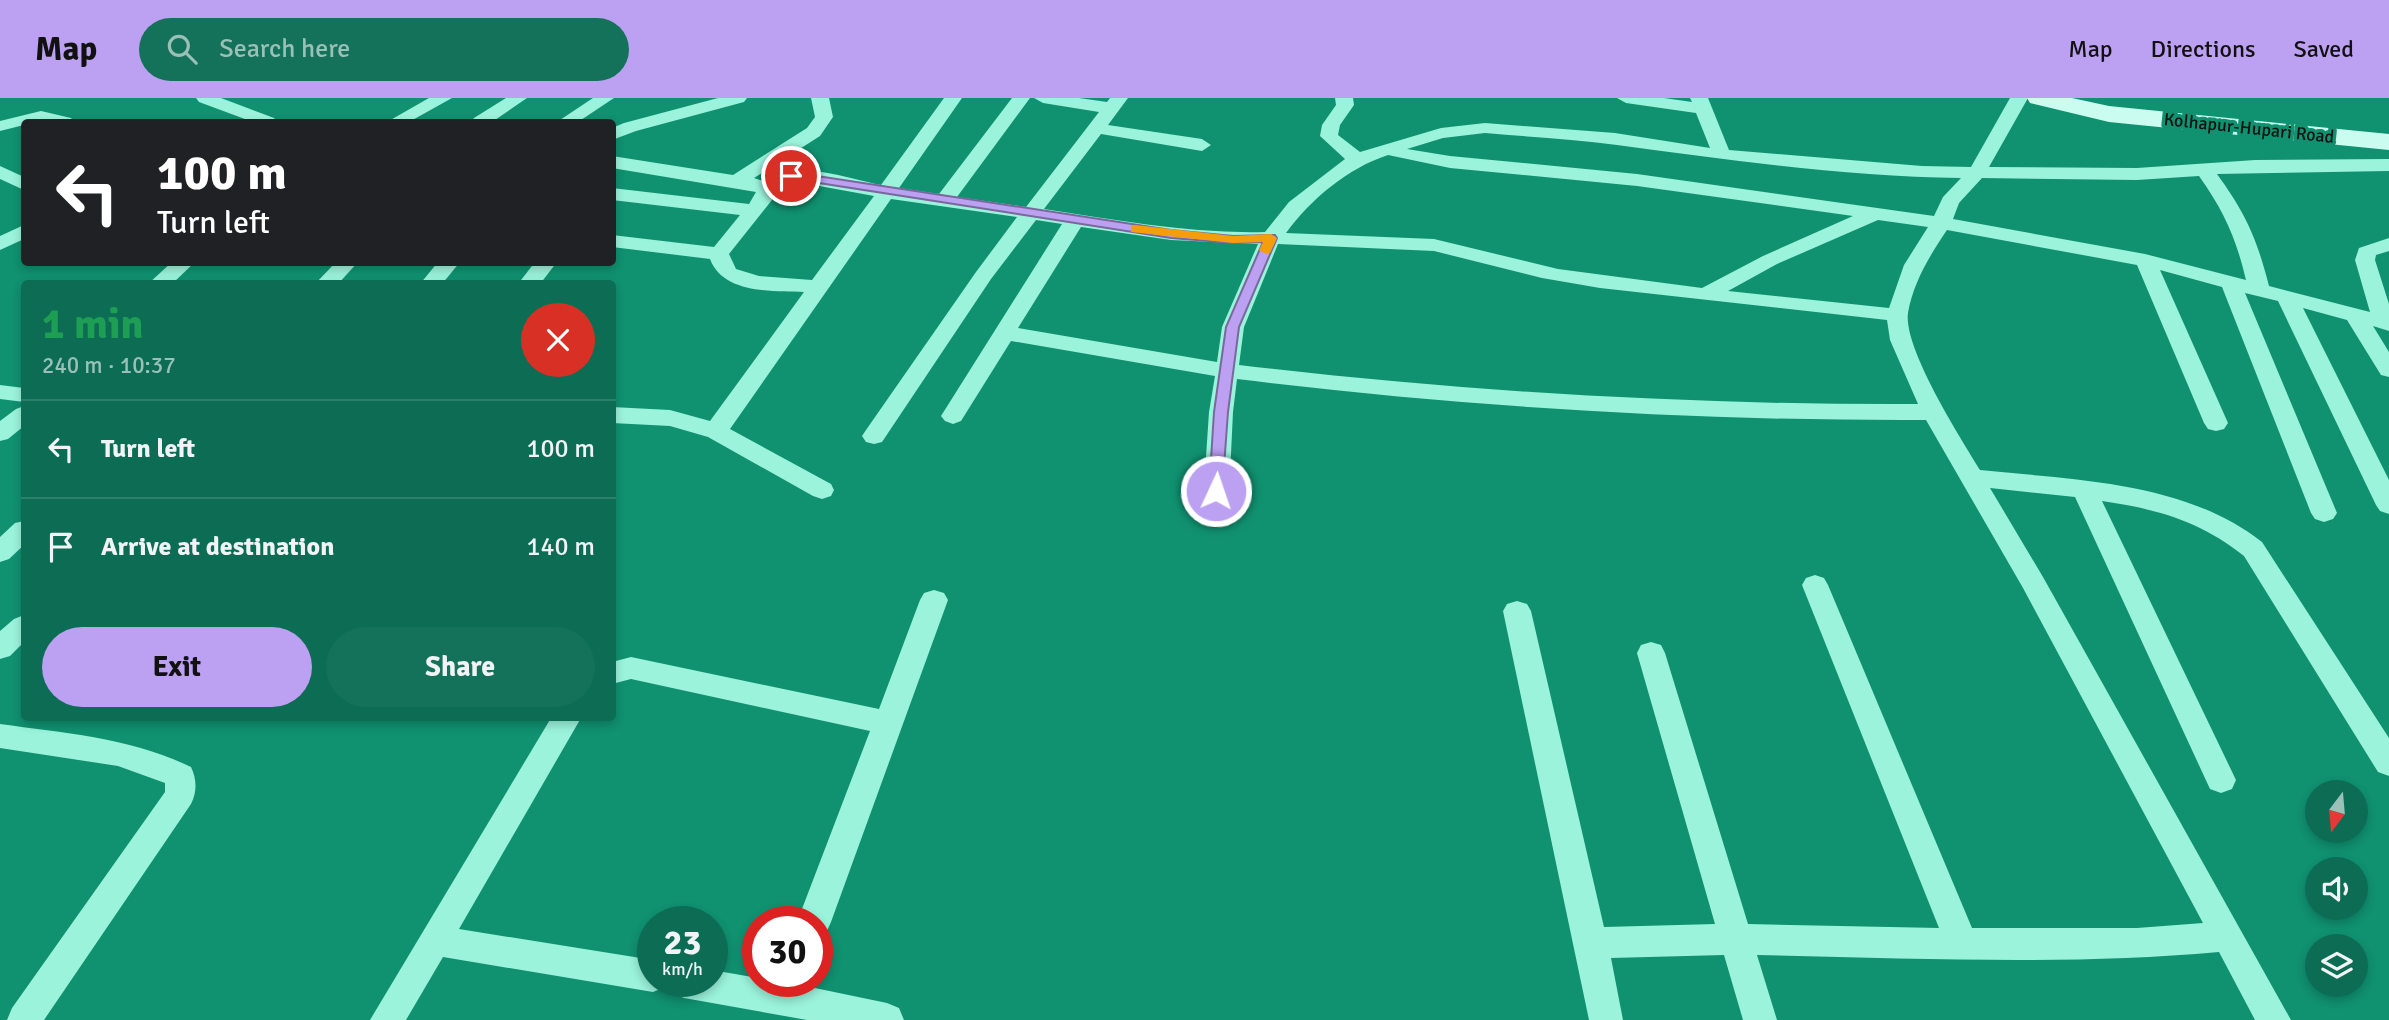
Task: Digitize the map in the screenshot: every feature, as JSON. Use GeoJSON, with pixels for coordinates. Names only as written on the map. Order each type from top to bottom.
{"type":"FeatureCollection","features":[{"type":"Feature","properties":{"kind":"main road","name":"Kolhapur-Hupari Road"},"geometry":{"type":"LineString","coordinates":[[2039,98],[2109,114],[2389,142]]}},
{"type":"Feature","properties":{"kind":"street"},"geometry":{"type":"LineString","coordinates":[[205,98],[260,119]]}},
{"type":"Feature","properties":{"kind":"street"},"geometry":{"type":"LineString","coordinates":[[485,119],[518,98]]}},
{"type":"Feature","properties":{"kind":"street"},"geometry":{"type":"LineString","coordinates":[[571,119],[605,98]]}},
{"type":"Feature","properties":{"kind":"street"},"geometry":{"type":"LineString","coordinates":[[616,133],[734,98]]}},
{"type":"Feature","properties":{"kind":"street"},"geometry":{"type":"LineString","coordinates":[[737,181],[814,132],[824,117],[820,98]]}},
{"type":"Feature","properties":{"kind":"street"},"geometry":{"type":"LineString","coordinates":[[716,431],[953,98]]}},
{"type":"Feature","properties":{"kind":"street"},"geometry":{"type":"LineString","coordinates":[[946,200],[1021,98]]}},
{"type":"Feature","properties":{"kind":"street"},"geometry":{"type":"LineString","coordinates":[[1043,98],[1115,103]]}},
{"type":"Feature","properties":{"kind":"street"},"geometry":{"type":"LineString","coordinates":[[1344,98],[1345,105],[1331,125],[1329,136],[1357,159]]}},
{"type":"Feature","properties":{"kind":"street"},"geometry":{"type":"LineString","coordinates":[[1626,98],[1702,103],[1723,155]]}},
{"type":"Feature","properties":{"kind":"street"},"geometry":{"type":"LineString","coordinates":[[2019,98],[1977,172],[1950,201],[1941,223],[1914,265],[1897,315],[1901,340],[1933,412],[2274,1020]]}},
{"type":"Feature","properties":{"kind":"street"},"geometry":{"type":"LineString","coordinates":[[402,119],[439,99]]}},
{"type":"Feature","properties":{"kind":"street"},"geometry":{"type":"LineString","coordinates":[[874,436],[946,329],[1115,103]]}},
{"type":"Feature","properties":{"kind":"street"},"geometry":{"type":"LineString","coordinates":[[29,119],[41,116],[53,119]]}},
{"type":"Feature","properties":{"kind":"street"},"geometry":{"type":"LineString","coordinates":[[0,126],[21,121]]}},
{"type":"Feature","properties":{"kind":"street"},"geometry":{"type":"LineString","coordinates":[[1095,128],[1202,145]]}},
{"type":"Feature","properties":{"kind":"street"},"geometry":{"type":"LineString","coordinates":[[1215,517],[1221,412],[1233,327],[1271,238],[1296,206],[1357,159],[1441,133],[1485,128],[1615,139],[1723,155],[1839,167],[1977,172],[2137,174],[2203,169],[2389,165]]}},
{"type":"Feature","properties":{"kind":"street"},"geometry":{"type":"LineString","coordinates":[[1389,150],[1450,162],[1650,182],[1941,223],[2145,260],[2259,288],[2386,324]]}},
{"type":"Feature","properties":{"kind":"street"},"geometry":{"type":"LineString","coordinates":[[616,163],[737,181],[766,189]]}},
{"type":"Feature","properties":{"kind":"street"},"geometry":{"type":"LineString","coordinates":[[2203,169],[2232,209],[2247,241],[2259,288]]}},
{"type":"Feature","properties":{"kind":"street"},"geometry":{"type":"LineString","coordinates":[[0,172],[21,182]]}},
{"type":"Feature","properties":{"kind":"street"},"geometry":{"type":"LineString","coordinates":[[719,254],[765,196],[766,189],[776,180],[806,176],[886,192],[1171,234],[1457,248],[1557,274],[1897,315]]}},
{"type":"Feature","properties":{"kind":"street"},"geometry":{"type":"LineString","coordinates":[[0,190],[21,183]]}},
{"type":"Feature","properties":{"kind":"street"},"geometry":{"type":"LineString","coordinates":[[616,194],[752,210]]}},
{"type":"Feature","properties":{"kind":"street"},"geometry":{"type":"LineString","coordinates":[[1707,294],[1770,260],[1875,214]]}},
{"type":"Feature","properties":{"kind":"street"},"geometry":{"type":"LineString","coordinates":[[953,416],[1075,220]]}},
{"type":"Feature","properties":{"kind":"street"},"geometry":{"type":"LineString","coordinates":[[0,244],[21,233]]}},
{"type":"Feature","properties":{"kind":"street"},"geometry":{"type":"LineString","coordinates":[[616,241],[719,254]]}},
{"type":"Feature","properties":{"kind":"street"},"geometry":{"type":"LineString","coordinates":[[2386,324],[2365,260],[2366,252],[2389,244]]}},
{"type":"Feature","properties":{"kind":"street"},"geometry":{"type":"LineString","coordinates":[[719,254],[722,266],[731,275],[756,281],[818,287]]}},
{"type":"Feature","properties":{"kind":"street"},"geometry":{"type":"LineString","coordinates":[[2145,260],[2216,423]]}},
{"type":"Feature","properties":{"kind":"street"},"geometry":{"type":"LineString","coordinates":[[163,280],[180,266]]}},
{"type":"Feature","properties":{"kind":"street"},"geometry":{"type":"LineString","coordinates":[[329,280],[344,266]]}},
{"type":"Feature","properties":{"kind":"street"},"geometry":{"type":"LineString","coordinates":[[434,280],[446,266]]}},
{"type":"Feature","properties":{"kind":"street"},"geometry":{"type":"LineString","coordinates":[[531,280],[544,266]]}},
{"type":"Feature","properties":{"kind":"street"},"geometry":{"type":"LineString","coordinates":[[2230,281],[2324,513]]}},
{"type":"Feature","properties":{"kind":"street"},"geometry":{"type":"LineString","coordinates":[[2286,296],[2389,505]]}},
{"type":"Feature","properties":{"kind":"street"},"geometry":{"type":"LineString","coordinates":[[2356,317],[2389,370]]}},
{"type":"Feature","properties":{"kind":"street"},"geometry":{"type":"LineString","coordinates":[[1005,333],[1228,370],[1389,388],[1543,400],[1815,414],[1933,412]]}},
{"type":"Feature","properties":{"kind":"street"},"geometry":{"type":"LineString","coordinates":[[0,433],[18,396]]}},
{"type":"Feature","properties":{"kind":"street"},"geometry":{"type":"LineString","coordinates":[[616,415],[670,418],[716,431],[822,490]]}},
{"type":"Feature","properties":{"kind":"street"},"geometry":{"type":"LineString","coordinates":[[1972,478],[2152,501],[2194,511],[2240,535],[2274,581],[2389,764]]}},
{"type":"Feature","properties":{"kind":"street"},"geometry":{"type":"LineString","coordinates":[[2085,491],[2221,780]]}},
{"type":"Feature","properties":{"kind":"street"},"geometry":{"type":"LineString","coordinates":[[0,552],[21,533]]}},
{"type":"Feature","properties":{"kind":"street"},"geometry":{"type":"LineString","coordinates":[[1815,585],[1962,944]]}},
{"type":"Feature","properties":{"kind":"street"},"geometry":{"type":"LineString","coordinates":[[820,906],[934,600]]}},
{"type":"Feature","properties":{"kind":"street"},"geometry":{"type":"LineString","coordinates":[[1517,611],[1606,1020]]}},
{"type":"Feature","properties":{"kind":"street"},"geometry":{"type":"LineString","coordinates":[[0,648],[21,629]]}},
{"type":"Feature","properties":{"kind":"street"},"geometry":{"type":"LineString","coordinates":[[1651,653],[1760,1020]]}},
{"type":"Feature","properties":{"kind":"street"},"geometry":{"type":"LineString","coordinates":[[616,672],[631,668],[887,723]]}},
{"type":"Feature","properties":{"kind":"street"},"geometry":{"type":"LineString","coordinates":[[387,1020],[564,721]]}},
{"type":"Feature","properties":{"kind":"street"},"geometry":{"type":"LineString","coordinates":[[0,736],[136,759],[163,766],[180,776],[180,795],[24,1020]]}},
{"type":"Feature","properties":{"kind":"street"},"geometry":{"type":"LineString","coordinates":[[1591,943],[1735,939],[1962,944],[2137,944],[2228,936]]}},
{"type":"Feature","properties":{"kind":"street"},"geometry":{"type":"LineString","coordinates":[[435,940],[637,973]]}},
{"type":"Feature","properties":{"kind":"street"},"geometry":{"type":"LineString","coordinates":[[728,990],[887,1020]]}},
{"type":"Feature","properties":{"kind":"slow traffic"},"geometry":{"type":"LineString","coordinates":[[1135,229],[1233,239],[1271,238],[1266,250]]}},
{"type":"Feature","properties":{"kind":"route"},"geometry":{"type":"LineString","coordinates":[[791,176],[806,176],[886,192],[1171,234],[1233,239],[1271,238],[1233,327],[1221,412],[1216,491]]}}]}
